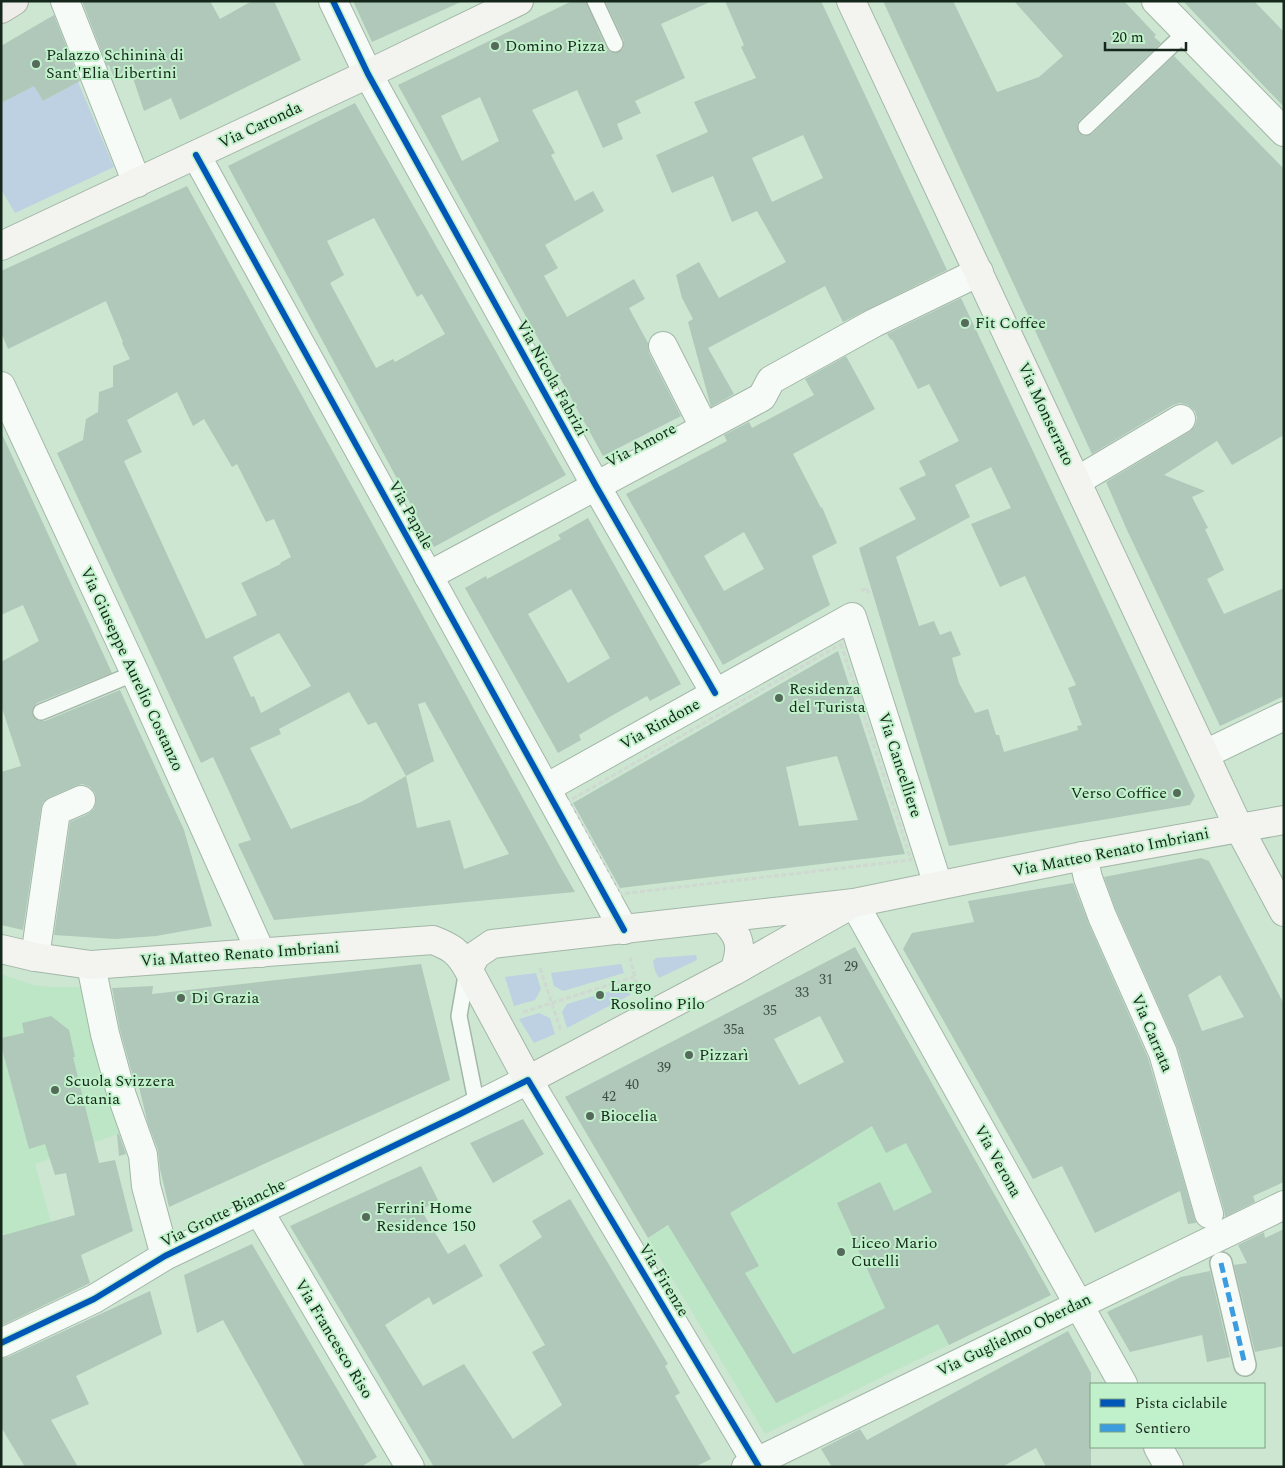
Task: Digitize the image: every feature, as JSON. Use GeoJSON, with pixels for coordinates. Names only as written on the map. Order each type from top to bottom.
{"type":"FeatureCollection","features":[{"type":"Feature","properties":{"kind":"main road"},"geometry":{"type":"LineString","coordinates":[[1,9],[14,1]]}},
{"type":"Feature","properties":{"kind":"main road","name":"Via Caronda"},"geometry":{"type":"LineString","coordinates":[[1,246],[519,1]]}},
{"type":"Feature","properties":{"kind":"main road","name":"Via Monserrato"},"geometry":{"type":"LineString","coordinates":[[851,1],[1239,828],[1284,912]]}},
{"type":"Feature","properties":{"kind":"main road","name":"Via Matteo Renato Imbriani"},"geometry":{"type":"LineString","coordinates":[[854,903],[1082,856],[1284,820]]}},
{"type":"Feature","properties":{"kind":"main road"},"geometry":{"type":"LineString","coordinates":[[468,969],[476,955],[492,944],[854,903]]}},
{"type":"Feature","properties":{"kind":"main road"},"geometry":{"type":"LineString","coordinates":[[528,1080],[734,971],[854,903]]}},
{"type":"Feature","properties":{"kind":"main road"},"geometry":{"type":"LineString","coordinates":[[722,918],[733,929],[739,942],[739,957],[734,971]]}},
{"type":"Feature","properties":{"kind":"main road","name":"Via Matteo Renato Imbriani"},"geometry":{"type":"LineString","coordinates":[[1,949],[35,957],[92,964],[433,940],[452,948],[462,958],[528,1080]]}},
{"type":"Feature","properties":{"kind":"street"},"geometry":{"type":"LineString","coordinates":[[65,1],[137,183]]}},
{"type":"Feature","properties":{"kind":"street","name":"Via Nicola Fabrizi"},"geometry":{"type":"LineString","coordinates":[[333,1],[368,74],[596,486],[715,693]]}},
{"type":"Feature","properties":{"kind":"street"},"geometry":{"type":"LineString","coordinates":[[1156,1],[1284,132]]}},
{"type":"Feature","properties":{"kind":"street","name":"Via Papale"},"geometry":{"type":"LineString","coordinates":[[196,155],[624,930]]}},
{"type":"Feature","properties":{"kind":"street","name":"Via Amore"},"geometry":{"type":"LineString","coordinates":[[428,576],[762,397],[771,380],[874,323],[979,272]]}},
{"type":"Feature","properties":{"kind":"street"},"geometry":{"type":"LineString","coordinates":[[663,346],[704,427]]}},
{"type":"Feature","properties":{"kind":"street","name":"Via Giuseppe Aurelio Costanzo"},"geometry":{"type":"LineString","coordinates":[[1,386],[261,953]]}},
{"type":"Feature","properties":{"kind":"street"},"geometry":{"type":"LineString","coordinates":[[1077,481],[1181,419]]}},
{"type":"Feature","properties":{"kind":"street","name":"Via Rindone"},"geometry":{"type":"LineString","coordinates":[[546,788],[715,693],[860,602]]}},
{"type":"Feature","properties":{"kind":"street","name":"Via Cancelliere"},"geometry":{"type":"LineString","coordinates":[[860,602],[938,885]]}},
{"type":"Feature","properties":{"kind":"street"},"geometry":{"type":"LineString","coordinates":[[1205,754],[1284,716]]}},
{"type":"Feature","properties":{"kind":"street"},"geometry":{"type":"LineString","coordinates":[[35,957],[56,812],[81,800]]}},
{"type":"Feature","properties":{"kind":"street","name":"Via Carrata"},"geometry":{"type":"LineString","coordinates":[[1082,856],[1102,916],[1163,1053],[1210,1214]]}},
{"type":"Feature","properties":{"kind":"street","name":"Via Verona"},"geometry":{"type":"LineString","coordinates":[[854,903],[1122,1383]]}},
{"type":"Feature","properties":{"kind":"street"},"geometry":{"type":"LineString","coordinates":[[92,964],[105,1034],[122,1096],[143,1155],[146,1186],[165,1256]]}},
{"type":"Feature","properties":{"kind":"street","name":"Via Grotte Bianche"},"geometry":{"type":"LineString","coordinates":[[1,1343],[94,1299],[165,1256],[528,1080]]}},
{"type":"Feature","properties":{"kind":"street","name":"Via Firenze"},"geometry":{"type":"LineString","coordinates":[[528,1080],[753,1465]]}},
{"type":"Feature","properties":{"kind":"street","name":"Via Guglielmo Oberdan"},"geometry":{"type":"LineString","coordinates":[[753,1465],[1078,1304],[1284,1205]]}},
{"type":"Feature","properties":{"kind":"street","name":"Via Francesco Riso"},"geometry":{"type":"LineString","coordinates":[[258,1211],[410,1467]]}},
{"type":"Feature","properties":{"kind":"street"},"geometry":{"type":"LineString","coordinates":[[1221,1263],[1246,1366]]}},
{"type":"Feature","properties":{"kind":"street"},"geometry":{"type":"LineString","coordinates":[[1159,1448],[1169,1467]]}},
{"type":"Feature","properties":{"kind":"lane"},"geometry":{"type":"LineString","coordinates":[[595,1],[615,44]]}},
{"type":"Feature","properties":{"kind":"lane"},"geometry":{"type":"LineString","coordinates":[[1086,126],[1186,32]]}},
{"type":"Feature","properties":{"kind":"lane"},"geometry":{"type":"LineString","coordinates":[[41,712],[134,673]]}},
{"type":"Feature","properties":{"kind":"lane"},"geometry":{"type":"LineString","coordinates":[[468,969],[459,1016],[469,1110]]}},
{"type":"Feature","properties":{"kind":"path"},"geometry":{"type":"LineString","coordinates":[[841,644],[911,860],[620,894],[569,801],[841,644]]}},
{"type":"Feature","properties":{"kind":"path"},"geometry":{"type":"LineString","coordinates":[[621,958],[639,956]]}},
{"type":"Feature","properties":{"kind":"path"},"geometry":{"type":"LineString","coordinates":[[630,957],[639,993]]}},
{"type":"Feature","properties":{"kind":"path"},"geometry":{"type":"LineString","coordinates":[[531,969],[549,967]]}},
{"type":"Feature","properties":{"kind":"path"},"geometry":{"type":"LineString","coordinates":[[540,968],[562,1034]]}},
{"type":"Feature","properties":{"kind":"path"},"geometry":{"type":"LineString","coordinates":[[522,1012],[634,977]]}},
{"type":"Feature","properties":{"kind":"shaded area"},"geometry":{"type":"Polygon","coordinates":[[[78,82],[114,167],[15,213],[1,189],[1,103],[34,85],[43,101],[78,82]]]}},
{"type":"Feature","properties":{"kind":"shaded area"},"geometry":{"type":"Polygon","coordinates":[[[696,955],[697,960],[659,978],[655,971],[653,961],[656,958],[696,955]]]}},
{"type":"Feature","properties":{"kind":"shaded area"},"geometry":{"type":"Polygon","coordinates":[[[621,964],[624,973],[563,991],[554,986],[551,973],[621,964]]]}},
{"type":"Feature","properties":{"kind":"shaded area"},"geometry":{"type":"Polygon","coordinates":[[[536,973],[541,989],[535,1000],[514,1006],[505,977],[536,973]]]}},
{"type":"Feature","properties":{"kind":"shaded area","name":"Scuola Svizzera Catania"},"geometry":{"type":"Polygon","coordinates":[[[1,974],[33,985],[86,987],[123,1132],[35,1164],[56,1241],[1,1258],[1,974]]]}},
{"type":"Feature","properties":{"kind":"shaded area"},"geometry":{"type":"Polygon","coordinates":[[[627,986],[630,995],[567,1028],[562,1012],[567,1004],[627,986]]]}},
{"type":"Feature","properties":{"kind":"shaded area"},"geometry":{"type":"Polygon","coordinates":[[[539,1013],[550,1018],[555,1034],[534,1043],[519,1019],[539,1013]]]}},
{"type":"Feature","properties":{"kind":"shaded area","name":"Liceo Mario Cutelli"},"geometry":{"type":"Polygon","coordinates":[[[924,1069],[1051,1295],[765,1434],[648,1238],[723,1194],[846,1115],[924,1069]]]}},
{"type":"Feature","properties":{"kind":"building"},"geometry":{"type":"Polygon","coordinates":[[[82,1],[210,1],[220,19],[252,1],[274,1],[301,60],[180,120],[171,98],[144,111],[130,69],[114,78],[109,65],[107,66],[82,1]]]}},
{"type":"Feature","properties":{"kind":"building"},"geometry":{"type":"Polygon","coordinates":[[[353,1],[463,1],[372,42],[353,1]]]}},
{"type":"Feature","properties":{"kind":"building"},"geometry":{"type":"Polygon","coordinates":[[[572,1],[586,1],[606,48],[610,52],[615,53],[623,49],[624,41],[605,1],[712,1],[661,24],[685,78],[635,101],[641,113],[617,124],[623,139],[603,148],[577,90],[532,110],[555,153],[551,155],[575,201],[593,191],[604,211],[545,245],[558,268],[544,276],[567,317],[634,279],[645,299],[629,308],[648,343],[649,353],[681,416],[603,456],[398,85],[572,1]],[[480,97],[441,116],[462,161],[499,141],[480,97]]]}},
{"type":"Feature","properties":{"kind":"building"},"geometry":{"type":"Polygon","coordinates":[[[725,1],[821,1],[947,270],[843,322],[825,286],[708,348],[734,394],[711,407],[688,322],[693,319],[682,298],[676,275],[699,262],[719,298],[786,262],[757,211],[732,222],[713,176],[672,193],[656,155],[708,132],[694,102],[756,78],[741,47],[744,45],[725,1]],[[803,135],[752,158],[772,202],[823,178],[803,135]]]}},
{"type":"Feature","properties":{"kind":"building"},"geometry":{"type":"Polygon","coordinates":[[[883,1],[953,1],[997,92],[1039,77],[1063,56],[1014,1],[1124,1],[1156,35],[1154,37],[1161,43],[1080,120],[1077,125],[1079,133],[1084,136],[1092,134],[1174,56],[1284,169],[1284,435],[1232,465],[1217,441],[1164,475],[1205,491],[1192,497],[1208,528],[1205,529],[1224,570],[1207,579],[1224,614],[1284,588],[1284,696],[1220,726],[1106,482],[1189,432],[1195,426],[1197,418],[1195,411],[1188,405],[1180,403],[1173,405],[1092,454],[883,1]]]}},
{"type":"Feature","properties":{"kind":"building"},"geometry":{"type":"Polygon","coordinates":[[[1183,1],[1254,1],[1284,32],[1284,107],[1183,1]]]}},
{"type":"Feature","properties":{"kind":"building","name":"Palazzo Schininà di Sant'Elia Libertini"},"geometry":{"type":"Polygon","coordinates":[[[54,15],[80,81],[43,101],[34,86],[1,103],[1,46],[54,15]]]}},
{"type":"Feature","properties":{"kind":"building"},"geometry":{"type":"Polygon","coordinates":[[[355,103],[566,475],[434,547],[228,166],[355,103]],[[374,218],[327,241],[344,275],[330,283],[376,368],[393,359],[395,362],[445,334],[422,294],[417,297],[374,218]]]}},
{"type":"Feature","properties":{"kind":"building"},"geometry":{"type":"Polygon","coordinates":[[[187,186],[575,892],[274,920],[238,844],[251,840],[227,787],[213,757],[201,763],[57,453],[83,440],[86,419],[98,412],[99,392],[113,387],[113,366],[130,359],[106,301],[8,349],[1,332],[1,271],[187,186]],[[177,392],[127,420],[142,452],[124,461],[206,639],[257,615],[241,583],[281,564],[291,557],[274,519],[266,522],[237,464],[232,467],[204,419],[193,426],[177,392]],[[279,633],[233,657],[251,697],[254,696],[261,713],[311,686],[279,633]],[[349,692],[279,729],[281,734],[250,748],[291,829],[361,802],[406,776],[376,722],[368,725],[349,692]],[[425,702],[418,704],[434,761],[406,776],[417,828],[450,820],[464,869],[509,854],[425,702]]]}},
{"type":"Feature","properties":{"kind":"building"},"geometry":{"type":"Polygon","coordinates":[[[961,298],[1195,796],[1190,805],[949,846],[859,548],[916,519],[899,488],[926,475],[919,461],[959,441],[929,384],[918,389],[892,339],[887,334],[961,298]],[[991,467],[955,485],[970,517],[896,557],[919,626],[934,621],[940,635],[951,631],[961,655],[952,658],[959,683],[975,713],[988,709],[996,735],[999,735],[1004,752],[1078,730],[1077,726],[1082,725],[1068,688],[1076,685],[1025,576],[1000,587],[971,524],[1011,508],[991,467]]]}},
{"type":"Feature","properties":{"kind":"building"},"geometry":{"type":"Polygon","coordinates":[[[846,356],[875,409],[793,454],[822,507],[837,543],[812,556],[830,605],[723,665],[626,494],[727,441],[724,435],[749,422],[752,428],[814,395],[805,379],[846,356]],[[744,532],[704,556],[724,591],[764,569],[744,532]]]}},
{"type":"Feature","properties":{"kind":"building"},"geometry":{"type":"Polygon","coordinates":[[[1,432],[112,673],[37,703],[32,710],[33,716],[39,721],[45,721],[120,690],[184,830],[212,926],[156,936],[115,939],[54,935],[70,822],[88,814],[94,809],[96,802],[95,793],[90,787],[82,784],[50,797],[43,802],[23,930],[1,925],[1,772],[21,766],[1,705],[1,662],[39,641],[23,605],[1,615],[1,432]]]}},
{"type":"Feature","properties":{"kind":"building"},"geometry":{"type":"Polygon","coordinates":[[[588,518],[681,684],[650,701],[647,696],[613,715],[579,735],[581,740],[558,753],[465,588],[486,576],[487,579],[561,539],[558,535],[588,518]],[[571,589],[528,614],[568,683],[610,658],[571,589]]]}},
{"type":"Feature","properties":{"kind":"building"},"geometry":{"type":"Polygon","coordinates":[[[838,651],[905,854],[620,888],[573,803],[838,651]],[[837,756],[786,767],[799,826],[858,820],[837,756]]]}},
{"type":"Feature","properties":{"kind":"building"},"geometry":{"type":"Polygon","coordinates":[[[1201,858],[1209,861],[1284,1004],[1284,1182],[1253,1196],[1255,1202],[1225,1217],[1178,1049],[1116,910],[1104,877],[1201,858]],[[1220,975],[1188,995],[1202,1031],[1244,1017],[1220,975]]]}},
{"type":"Feature","properties":{"kind":"building"},"geometry":{"type":"Polygon","coordinates":[[[1073,883],[1088,922],[1148,1058],[1196,1223],[1188,1224],[1180,1191],[1095,1233],[1062,1166],[1033,1179],[903,949],[912,933],[974,922],[968,901],[1073,883]]]}},
{"type":"Feature","properties":{"kind":"building"},"geometry":{"type":"Polygon","coordinates":[[[855,947],[1051,1295],[949,1345],[938,1324],[776,1403],[668,1225],[648,1238],[565,1097],[855,947]],[[820,1016],[774,1039],[799,1085],[844,1062],[820,1016]],[[872,1126],[730,1213],[759,1266],[745,1273],[793,1354],[885,1308],[837,1203],[880,1182],[894,1211],[932,1192],[906,1143],[886,1153],[872,1126]]]}},
{"type":"Feature","properties":{"kind":"building"},"geometry":{"type":"Polygon","coordinates":[[[421,964],[450,1080],[169,1207],[160,1169],[158,1150],[148,1124],[138,1083],[135,1084],[120,1030],[112,988],[153,986],[152,994],[421,964]]]}},
{"type":"Feature","properties":{"kind":"building"},"geometry":{"type":"Polygon","coordinates":[[[51,1016],[69,1030],[75,1057],[73,1057],[99,1163],[115,1160],[133,1231],[81,1255],[90,1283],[1,1326],[1,1236],[75,1215],[66,1173],[55,1175],[45,1144],[29,1149],[1,1045],[1,1038],[24,1033],[22,1023],[51,1016]]]}},
{"type":"Feature","properties":{"kind":"building"},"geometry":{"type":"Polygon","coordinates":[[[523,1119],[544,1154],[493,1183],[470,1143],[523,1119]]]}},
{"type":"Feature","properties":{"kind":"building"},"geometry":{"type":"Polygon","coordinates":[[[117,1134],[119,1134],[126,1154],[119,1156],[117,1134]]]}},
{"type":"Feature","properties":{"kind":"building"},"geometry":{"type":"Polygon","coordinates":[[[421,1166],[438,1200],[421,1210],[448,1254],[465,1244],[483,1276],[433,1305],[429,1297],[385,1325],[423,1386],[464,1364],[513,1439],[562,1405],[532,1352],[545,1345],[499,1265],[542,1237],[532,1221],[570,1199],[668,1364],[665,1366],[680,1393],[675,1396],[711,1459],[695,1467],[434,1467],[290,1226],[421,1166]]]}},
{"type":"Feature","properties":{"kind":"building"},"geometry":{"type":"Polygon","coordinates":[[[1284,1229],[1284,1346],[1255,1352],[1234,1265],[1247,1263],[1238,1245],[1264,1232],[1265,1238],[1284,1229]]]}},
{"type":"Feature","properties":{"kind":"building"},"geometry":{"type":"Polygon","coordinates":[[[252,1244],[377,1457],[361,1467],[305,1467],[223,1320],[197,1333],[184,1275],[252,1244]]]}},
{"type":"Feature","properties":{"kind":"building"},"geometry":{"type":"Polygon","coordinates":[[[1210,1271],[1230,1357],[1207,1362],[1202,1335],[1130,1352],[1107,1312],[1181,1277],[1210,1271]]]}},
{"type":"Feature","properties":{"kind":"building"},"geometry":{"type":"Polygon","coordinates":[[[150,1291],[162,1334],[76,1376],[89,1404],[51,1420],[78,1467],[25,1467],[1,1427],[1,1358],[8,1357],[150,1291]]]}},
{"type":"Feature","properties":{"kind":"building"},"geometry":{"type":"Polygon","coordinates":[[[1068,1331],[1091,1373],[1091,1467],[1046,1467],[1036,1448],[1002,1467],[832,1467],[821,1449],[860,1429],[867,1440],[1068,1331]]]}},
{"type":"Feature","properties":{"kind":"marked path"},"geometry":{"type":"LineString","coordinates":[[1221,1263],[1245,1365]]}},
{"type":"Feature","properties":{"kind":"cycle path"},"geometry":{"type":"LineString","coordinates":[[333,1],[368,74],[596,486],[715,693]]}},
{"type":"Feature","properties":{"kind":"cycle path"},"geometry":{"type":"LineString","coordinates":[[196,155],[624,930]]}},
{"type":"Feature","properties":{"kind":"cycle path"},"geometry":{"type":"LineString","coordinates":[[1,1343],[94,1299],[165,1256],[528,1080],[759,1467]]}},
{"type":"Feature","properties":{"kind":"place","name":"Domino Pizza"},"geometry":{"type":"Point","coordinates":[495,46]}},
{"type":"Feature","properties":{"kind":"place","name":"Palazzo Schininà di Sant'Elia Libertini"},"geometry":{"type":"Point","coordinates":[36,64]}},
{"type":"Feature","properties":{"kind":"place","name":"Fit Coffee"},"geometry":{"type":"Point","coordinates":[965,323]}},
{"type":"Feature","properties":{"kind":"place","name":"Residenza del Turista"},"geometry":{"type":"Point","coordinates":[779,698]}},
{"type":"Feature","properties":{"kind":"place","name":"Verso Coffice"},"geometry":{"type":"Point","coordinates":[1177,793]}},
{"type":"Feature","properties":{"kind":"place","name":"Largo Rosolino Pilo"},"geometry":{"type":"Point","coordinates":[600,995]}},
{"type":"Feature","properties":{"kind":"place","name":"Di Grazia"},"geometry":{"type":"Point","coordinates":[181,998]}},
{"type":"Feature","properties":{"kind":"place","name":"Pizzarì"},"geometry":{"type":"Point","coordinates":[689,1055]}},
{"type":"Feature","properties":{"kind":"place","name":"Scuola Svizzera Catania"},"geometry":{"type":"Point","coordinates":[55,1090]}},
{"type":"Feature","properties":{"kind":"place","name":"Biocelia"},"geometry":{"type":"Point","coordinates":[590,1116]}},
{"type":"Feature","properties":{"kind":"place","name":"Ferrini Home Residence 150"},"geometry":{"type":"Point","coordinates":[366,1217]}},
{"type":"Feature","properties":{"kind":"place","name":"Liceo Mario Cutelli"},"geometry":{"type":"Point","coordinates":[841,1252]}}]}
